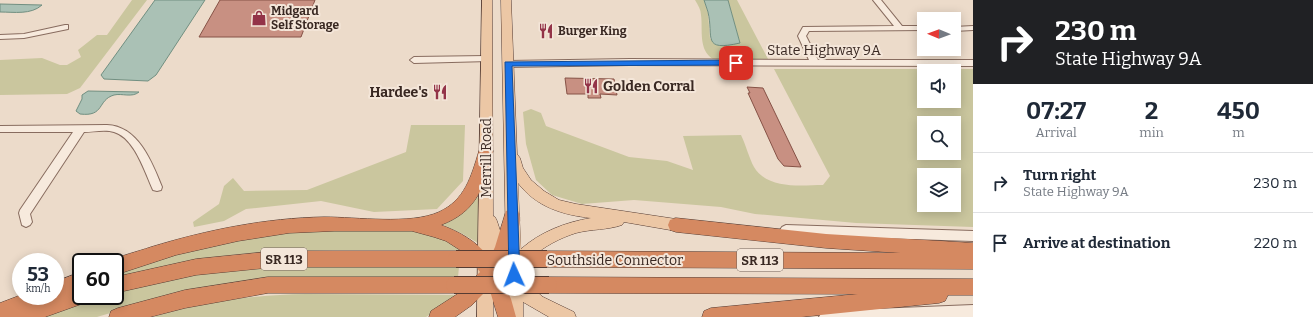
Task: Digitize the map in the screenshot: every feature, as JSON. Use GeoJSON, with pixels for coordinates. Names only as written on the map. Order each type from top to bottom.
{"type":"FeatureCollection","features":[{"type":"Feature","properties":{"kind":"highway"},"geometry":{"type":"LineString","coordinates":[[406,225],[435,220],[457,209],[474,190],[486,151]]}},
{"type":"Feature","properties":{"kind":"highway"},"geometry":{"type":"LineString","coordinates":[[506,317],[499,273],[512,216]]}},
{"type":"Feature","properties":{"kind":"highway"},"geometry":{"type":"LineString","coordinates":[[124,264],[195,242],[270,228],[311,225],[406,225],[427,227],[452,237],[470,247],[499,273]]}},
{"type":"Feature","properties":{"kind":"highway"},"geometry":{"type":"LineString","coordinates":[[676,225],[826,241],[973,250]]}},
{"type":"Feature","properties":{"kind":"highway","name":"Southside Connector"},"geometry":{"type":"LineString","coordinates":[[124,283],[196,267],[275,259],[973,261]]}},
{"type":"Feature","properties":{"kind":"highway"},"geometry":{"type":"LineString","coordinates":[[438,317],[499,273]]}},
{"type":"Feature","properties":{"kind":"highway","name":"Southside Connector"},"geometry":{"type":"LineString","coordinates":[[118,317],[185,299],[268,286],[454,284],[748,284],[973,288]]}},
{"type":"Feature","properties":{"kind":"highway"},"geometry":{"type":"LineString","coordinates":[[711,317],[946,295],[973,288]]}},
{"type":"Feature","properties":{"kind":"highway"},"geometry":{"type":"LineString","coordinates":[[19,317],[72,299]]}},
{"type":"Feature","properties":{"kind":"highway"},"geometry":{"type":"LineString","coordinates":[[0,312],[18,305]]}},
{"type":"Feature","properties":{"kind":"main road","name":"Merrill Road"},"geometry":{"type":"LineString","coordinates":[[506,0],[512,216]]}},
{"type":"Feature","properties":{"kind":"main road","name":"Merrill Road"},"geometry":{"type":"LineString","coordinates":[[487,5],[485,201],[499,273],[515,317]]}},
{"type":"Feature","properties":{"kind":"main road"},"geometry":{"type":"LineString","coordinates":[[487,5],[492,49],[496,57],[508,64]]}},
{"type":"Feature","properties":{"kind":"main road"},"geometry":{"type":"LineString","coordinates":[[486,59],[499,66],[501,72],[502,182],[512,216]]}},
{"type":"Feature","properties":{"kind":"main road"},"geometry":{"type":"LineString","coordinates":[[510,143],[517,170],[530,188],[549,201],[569,209],[676,225]]}},
{"type":"Feature","properties":{"kind":"main road"},"geometry":{"type":"LineString","coordinates":[[486,317],[499,273],[551,236],[570,228],[589,223],[645,221]]}},
{"type":"Feature","properties":{"kind":"main road"},"geometry":{"type":"LineString","coordinates":[[499,273],[527,296],[568,317]]}},
{"type":"Feature","properties":{"kind":"street"},"geometry":{"type":"LineString","coordinates":[[877,0],[900,28]]}},
{"type":"Feature","properties":{"kind":"street"},"geometry":{"type":"LineString","coordinates":[[0,37],[24,36],[65,27]]}},
{"type":"Feature","properties":{"kind":"street"},"geometry":{"type":"LineString","coordinates":[[815,63],[803,40],[802,36],[806,29],[917,28]]}},
{"type":"Feature","properties":{"kind":"street"},"geometry":{"type":"LineString","coordinates":[[961,28],[973,28]]}},
{"type":"Feature","properties":{"kind":"street"},"geometry":{"type":"LineString","coordinates":[[414,60],[486,59]]}},
{"type":"Feature","properties":{"kind":"street","name":"State Highway 9A"},"geometry":{"type":"LineString","coordinates":[[508,64],[630,62],[973,63]]}},
{"type":"Feature","properties":{"kind":"street"},"geometry":{"type":"LineString","coordinates":[[26,222],[24,213],[81,128]]}},
{"type":"Feature","properties":{"kind":"street"},"geometry":{"type":"LineString","coordinates":[[0,129],[103,128],[118,130],[138,150],[150,168],[157,187]]}},
{"type":"Feature","properties":{"kind":"street"},"geometry":{"type":"LineString","coordinates":[[676,225],[837,233],[973,236]]}},
{"type":"Feature","properties":{"kind":"street"},"geometry":{"type":"LineString","coordinates":[[825,317],[973,310]]}},
{"type":"Feature","properties":{"kind":"shaded area"},"geometry":{"type":"Polygon","coordinates":[[[132,0],[147,0],[80,88],[67,94],[0,95],[0,60],[42,58],[60,65],[67,65],[81,57],[78,50],[97,35],[107,35],[132,0]]]}},
{"type":"Feature","properties":{"kind":"shaded area"},"geometry":{"type":"Polygon","coordinates":[[[155,0],[205,0],[156,75],[148,81],[104,79],[101,75],[155,0]]]}},
{"type":"Feature","properties":{"kind":"shaded area"},"geometry":{"type":"Polygon","coordinates":[[[695,0],[704,0],[708,13],[710,39],[740,43],[728,0],[737,0],[768,59],[713,59],[708,55],[702,39],[701,13],[695,0]]]}},
{"type":"Feature","properties":{"kind":"shaded area"},"geometry":{"type":"Polygon","coordinates":[[[704,0],[728,0],[740,43],[728,45],[714,44],[710,35],[708,12],[704,0]]]}},
{"type":"Feature","properties":{"kind":"shaded area"},"geometry":{"type":"Polygon","coordinates":[[[0,4],[42,5],[28,12],[0,12],[0,4]]]}},
{"type":"Feature","properties":{"kind":"shaded area"},"geometry":{"type":"Polygon","coordinates":[[[774,69],[917,69],[917,108],[961,108],[961,69],[973,69],[973,227],[856,223],[755,214],[721,207],[634,200],[582,204],[552,195],[536,180],[526,144],[523,112],[531,109],[541,113],[546,126],[629,157],[667,161],[693,170],[683,136],[741,135],[754,167],[768,180],[786,185],[823,185],[830,176],[774,69]]]}},
{"type":"Feature","properties":{"kind":"shaded area"},"geometry":{"type":"Polygon","coordinates":[[[88,91],[139,92],[133,95],[114,95],[105,100],[97,111],[88,114],[80,114],[76,111],[82,99],[82,95],[88,91]]]}},
{"type":"Feature","properties":{"kind":"shaded area"},"geometry":{"type":"Polygon","coordinates":[[[411,125],[465,125],[463,181],[437,209],[374,212],[321,201],[246,209],[224,221],[194,227],[193,222],[219,204],[224,186],[233,178],[244,191],[307,190],[406,152],[411,125]]]}},
{"type":"Feature","properties":{"kind":"shaded area"},"geometry":{"type":"Polygon","coordinates":[[[478,196],[479,197],[478,243],[441,224],[478,196]]]}},
{"type":"Feature","properties":{"kind":"shaded area"},"geometry":{"type":"Polygon","coordinates":[[[354,230],[415,231],[433,235],[465,250],[281,251],[220,256],[150,269],[124,276],[124,269],[149,261],[273,233],[354,230]]]}},
{"type":"Feature","properties":{"kind":"shaded area"},"geometry":{"type":"Polygon","coordinates":[[[260,267],[459,267],[458,277],[428,277],[137,305],[97,317],[40,317],[75,305],[124,305],[124,290],[177,277],[260,267]]]}},
{"type":"Feature","properties":{"kind":"shaded area"},"geometry":{"type":"Polygon","coordinates":[[[306,294],[463,295],[426,317],[153,317],[172,311],[209,303],[248,297],[306,294]]]}},
{"type":"Feature","properties":{"kind":"building","name":"Midgard Self Storage"},"geometry":{"type":"Polygon","coordinates":[[[220,0],[315,0],[301,37],[199,37],[220,0]]]}},
{"type":"Feature","properties":{"kind":"building","name":"Golden Corral"},"geometry":{"type":"Polygon","coordinates":[[[565,78],[614,79],[617,95],[600,94],[601,98],[588,98],[588,94],[567,94],[565,78]]]}},
{"type":"Feature","properties":{"kind":"building"},"geometry":{"type":"Polygon","coordinates":[[[747,87],[763,88],[801,167],[784,166],[778,159],[748,93],[750,93],[747,87]]]}},
{"type":"Feature","properties":{"kind":"place","name":"Midgard Self Storage"},"geometry":{"type":"Point","coordinates":[259,18]}},
{"type":"Feature","properties":{"kind":"place","name":"Burger King"},"geometry":{"type":"Point","coordinates":[546,31]}},
{"type":"Feature","properties":{"kind":"place","name":"Golden Corral"},"geometry":{"type":"Point","coordinates":[591,86]}},
{"type":"Feature","properties":{"kind":"place","name":"Hardee's"},"geometry":{"type":"Point","coordinates":[440,92]}},
{"type":"Feature","properties":{"kind":"route"},"geometry":{"type":"LineString","coordinates":[[514,275],[508,64],[630,62],[736,63]]}}]}
